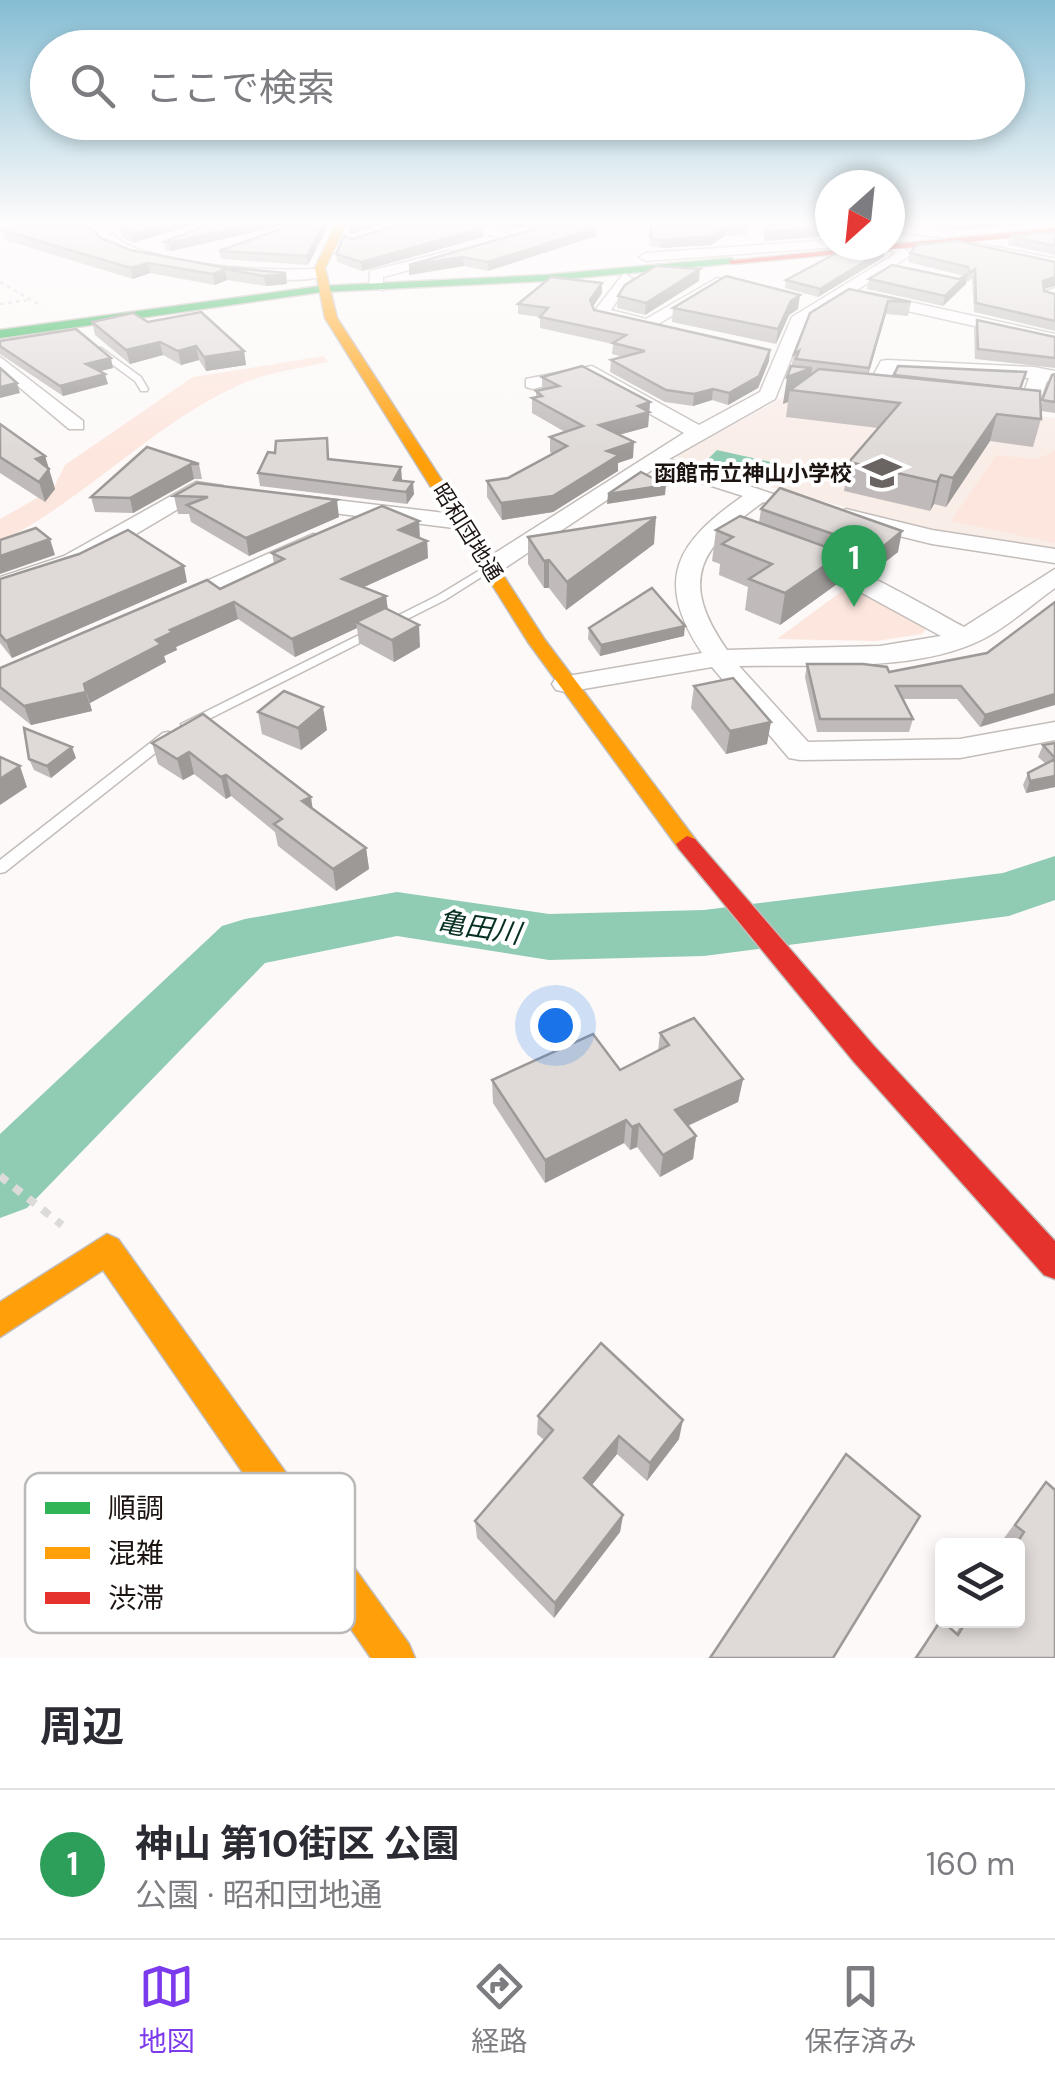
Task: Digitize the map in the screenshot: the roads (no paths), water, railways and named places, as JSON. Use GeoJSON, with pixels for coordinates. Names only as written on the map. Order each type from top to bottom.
{"type":"FeatureCollection","features":[{"type":"Feature","properties":{"kind":"street"},"geometry":{"type":"LineString","coordinates":[[0,334],[215,299]]}},
{"type":"Feature","properties":{"kind":"street","name":"昭和団地通"},"geometry":{"type":"LineString","coordinates":[[324,299],[330,318],[566,684],[673,828],[803,982],[1055,1264]]}},
{"type":"Feature","properties":{"kind":"street"},"geometry":{"type":"LineString","coordinates":[[611,299],[602,313],[673,331]]}},
{"type":"Feature","properties":{"kind":"street"},"geometry":{"type":"LineString","coordinates":[[653,322],[688,299]]}},
{"type":"Feature","properties":{"kind":"street"},"geometry":{"type":"LineString","coordinates":[[792,299],[820,306]]}},
{"type":"Feature","properties":{"kind":"street"},"geometry":{"type":"LineString","coordinates":[[490,567],[654,460],[768,395],[775,352],[798,321],[831,299]]}},
{"type":"Feature","properties":{"kind":"street"},"geometry":{"type":"LineString","coordinates":[[877,299],[1002,324],[1055,339]]}},
{"type":"Feature","properties":{"kind":"street"},"geometry":{"type":"LineString","coordinates":[[0,362],[76,425]]}},
{"type":"Feature","properties":{"kind":"street"},"geometry":{"type":"LineString","coordinates":[[882,394],[876,389],[887,365],[945,370],[1010,366],[1048,375],[1027,410],[988,406]]}},
{"type":"Feature","properties":{"kind":"street"},"geometry":{"type":"LineString","coordinates":[[533,383],[584,370],[677,424],[701,432]]}},
{"type":"Feature","properties":{"kind":"street"},"geometry":{"type":"LineString","coordinates":[[859,391],[930,400]]}},
{"type":"Feature","properties":{"kind":"street"},"geometry":{"type":"LineString","coordinates":[[654,460],[794,503]]}},
{"type":"Feature","properties":{"kind":"street"},"geometry":{"type":"LineString","coordinates":[[0,585],[73,561],[196,489],[232,494]]}},
{"type":"Feature","properties":{"kind":"street"},"geometry":{"type":"LineString","coordinates":[[760,494],[717,526],[689,564],[686,594],[692,616],[719,658],[800,750],[928,753],[992,746],[1055,731]]}},
{"type":"Feature","properties":{"kind":"street"},"geometry":{"type":"LineString","coordinates":[[268,499],[462,522]]}},
{"type":"Feature","properties":{"kind":"street"},"geometry":{"type":"LineString","coordinates":[[829,512],[932,537],[1055,556]]}},
{"type":"Feature","properties":{"kind":"street"},"geometry":{"type":"LineString","coordinates":[[144,614],[376,514]]}},
{"type":"Feature","properties":{"kind":"street"},"geometry":{"type":"LineString","coordinates":[[717,526],[751,539]]}},
{"type":"Feature","properties":{"kind":"street"},"geometry":{"type":"LineString","coordinates":[[784,552],[851,577],[964,638]]}},
{"type":"Feature","properties":{"kind":"street"},"geometry":{"type":"LineString","coordinates":[[566,684],[719,658],[912,652],[964,638],[1055,576]]}},
{"type":"Feature","properties":{"kind":"street"},"geometry":{"type":"LineString","coordinates":[[0,1321],[108,1250],[265,1473]]}},
{"type":"Feature","properties":{"kind":"street"},"geometry":{"type":"LineString","coordinates":[[355,1601],[395,1658]]}},
{"type":"Feature","properties":{"kind":"lane"},"geometry":{"type":"LineString","coordinates":[[74,323],[83,338],[138,379],[144,389]]}},
{"type":"Feature","properties":{"kind":"lane"},"geometry":{"type":"LineString","coordinates":[[0,868],[148,747],[234,698],[440,598],[490,567]]}},
{"type":"Feature","properties":{"kind":"waterway","name":"亀田川"},"geometry":{"type":"LineString","coordinates":[[0,1184],[245,943],[397,914],[549,937],[704,933],[1009,894],[1055,877]]}},
{"type":"Feature","properties":{"kind":"place","name":"函館市立神山小学校"},"geometry":{"type":"Point","coordinates":[882,473]}},
{"type":"Feature","properties":{"kind":"place","name":"神山 第10街区 公園"},"geometry":{"type":"Point","coordinates":[854,607]}}]}
